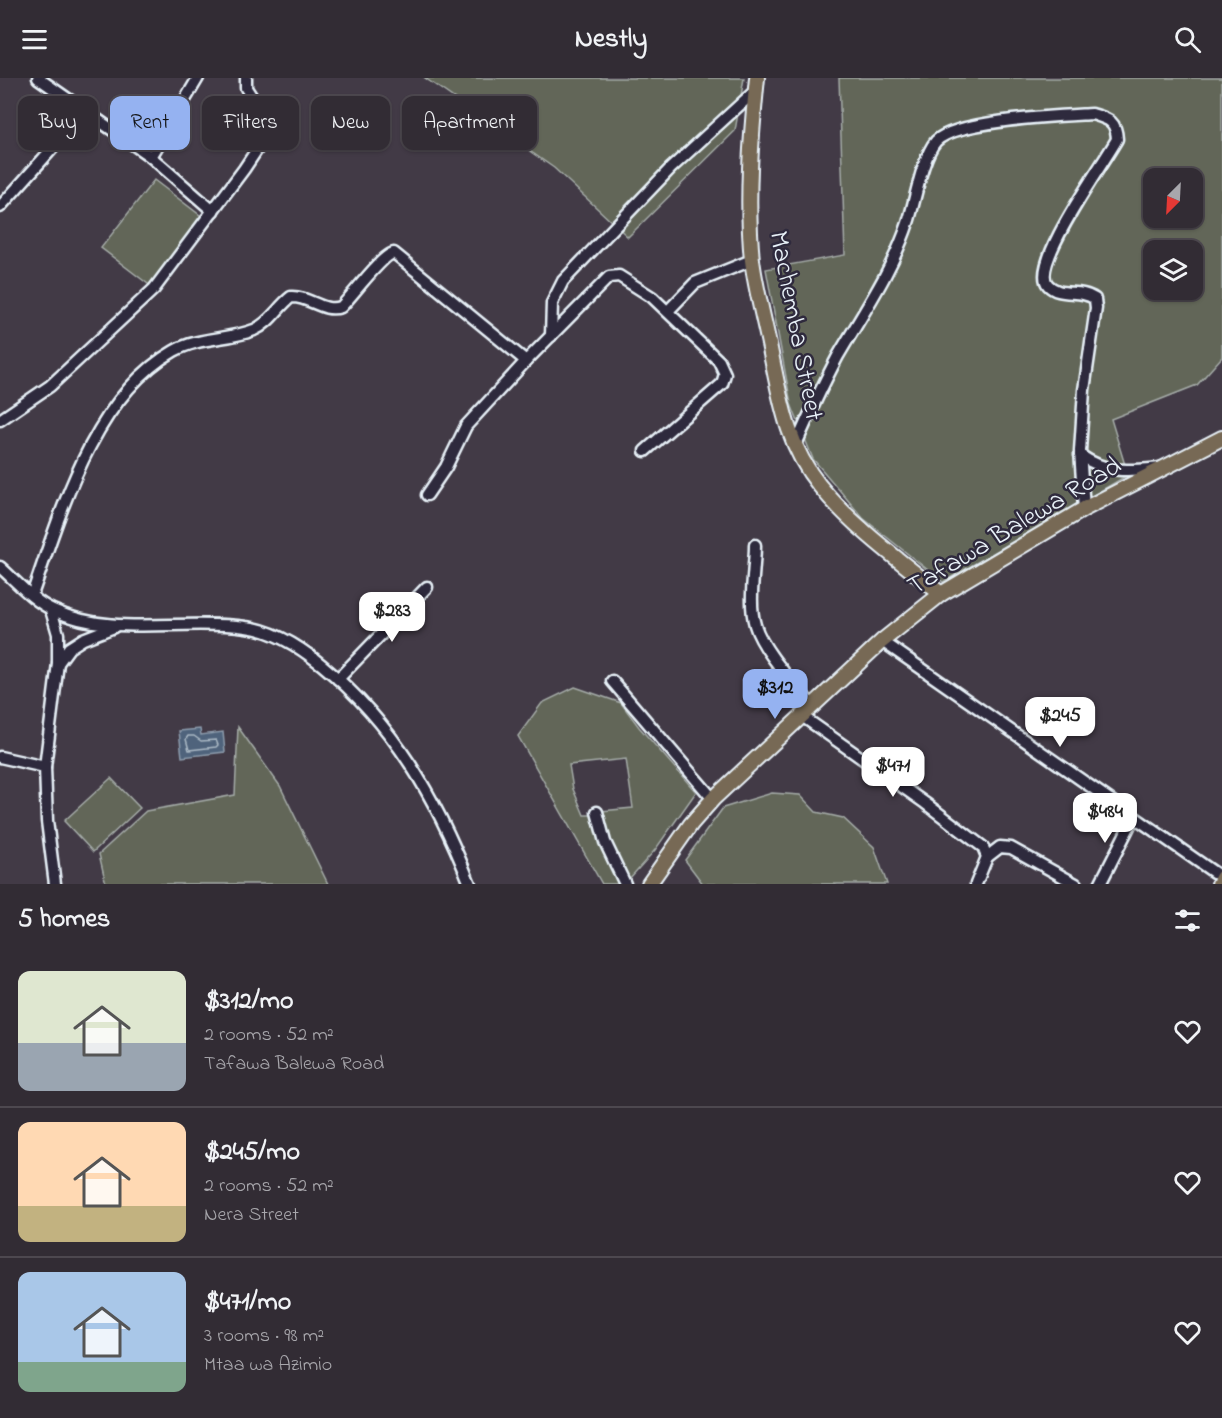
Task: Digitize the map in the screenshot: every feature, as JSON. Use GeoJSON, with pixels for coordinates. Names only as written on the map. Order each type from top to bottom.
{"type":"FeatureCollection","features":[{"type":"Feature","properties":{"kind":"main road","name":"Machemba Street"},"geometry":{"type":"LineString","coordinates":[[756,84],[750,197],[753,260],[783,410],[795,447],[819,484],[850,517],[941,594]]}},
{"type":"Feature","properties":{"kind":"main road","name":"Tafawa Balewa Road"},"geometry":{"type":"LineString","coordinates":[[649,884],[691,824],[713,799],[882,641],[941,594],[1084,509],[1222,438]]}},
{"type":"Feature","properties":{"kind":"main road"},"geometry":{"type":"LineString","coordinates":[[1219,884],[1222,878]]}},
{"type":"Feature","properties":{"kind":"street"},"geometry":{"type":"LineString","coordinates":[[151,157],[198,78]]}},
{"type":"Feature","properties":{"kind":"street"},"geometry":{"type":"LineString","coordinates":[[0,420],[50,386],[154,289],[244,169],[262,142],[266,131],[266,119],[246,88],[246,78]]}},
{"type":"Feature","properties":{"kind":"street"},"geometry":{"type":"LineString","coordinates":[[45,80],[66,96]]}},
{"type":"Feature","properties":{"kind":"street"},"geometry":{"type":"LineString","coordinates":[[551,336],[552,303],[563,281],[756,84]]}},
{"type":"Feature","properties":{"kind":"street"},"geometry":{"type":"LineString","coordinates":[[795,447],[837,359],[893,262],[908,223],[927,158],[936,141],[951,132],[972,125],[1092,114],[1109,120],[1116,128],[1117,139],[1068,218],[1044,268],[1044,280],[1049,287],[1060,292],[1088,294],[1095,299],[1096,308],[1084,390],[1080,455],[1084,509]]}},
{"type":"Feature","properties":{"kind":"street"},"geometry":{"type":"LineString","coordinates":[[98,119],[151,157],[213,211]]}},
{"type":"Feature","properties":{"kind":"street"},"geometry":{"type":"LineString","coordinates":[[0,207],[51,150]]}},
{"type":"Feature","properties":{"kind":"street"},"geometry":{"type":"LineString","coordinates":[[32,595],[69,492],[93,441],[120,398],[136,379],[158,360],[178,349],[254,330],[266,323],[291,297],[304,299],[325,309],[332,310],[341,307],[382,261],[389,254],[394,253],[526,361]]}},
{"type":"Feature","properties":{"kind":"street"},"geometry":{"type":"LineString","coordinates":[[668,311],[695,283],[753,260]]}},
{"type":"Feature","properties":{"kind":"street"},"geometry":{"type":"LineString","coordinates":[[427,495],[446,467],[466,426],[526,361],[609,277],[614,275],[652,297],[668,311],[718,361],[725,374],[722,384],[645,451]]}},
{"type":"Feature","properties":{"kind":"street"},"geometry":{"type":"LineString","coordinates":[[1080,455],[1105,469],[1128,471],[1162,468]]}},
{"type":"Feature","properties":{"kind":"street"},"geometry":{"type":"LineString","coordinates":[[755,545],[753,595],[755,624],[761,639],[807,711],[975,840],[983,847],[987,857]]}},
{"type":"Feature","properties":{"kind":"street"},"geometry":{"type":"LineString","coordinates":[[0,567],[51,609],[88,622],[117,626],[200,624],[247,627],[276,636],[302,649],[338,679],[370,711],[402,749],[429,793],[470,884]]}},
{"type":"Feature","properties":{"kind":"street"},"geometry":{"type":"LineString","coordinates":[[338,679],[427,587]]}},
{"type":"Feature","properties":{"kind":"street"},"geometry":{"type":"LineString","coordinates":[[51,609],[58,634],[58,663],[45,767],[47,820],[55,884]]}},
{"type":"Feature","properties":{"kind":"street"},"geometry":{"type":"LineString","coordinates":[[58,663],[69,648],[83,639],[117,626]]}},
{"type":"Feature","properties":{"kind":"street"},"geometry":{"type":"LineString","coordinates":[[882,641],[1222,878]]}},
{"type":"Feature","properties":{"kind":"street"},"geometry":{"type":"LineString","coordinates":[[612,681],[713,799]]}},
{"type":"Feature","properties":{"kind":"street"},"geometry":{"type":"LineString","coordinates":[[0,757],[45,767]]}},
{"type":"Feature","properties":{"kind":"street"},"geometry":{"type":"LineString","coordinates":[[597,812],[607,848],[625,884]]}},
{"type":"Feature","properties":{"kind":"street"},"geometry":{"type":"LineString","coordinates":[[1100,884],[1134,817]]}},
{"type":"Feature","properties":{"kind":"street"},"geometry":{"type":"LineString","coordinates":[[976,884],[987,857],[1000,847],[1011,848],[1076,884]]}},
{"type":"Feature","properties":{"kind":"shaded area"},"geometry":{"type":"Polygon","coordinates":[[[425,78],[744,78],[735,131],[628,237],[554,168],[528,150],[537,150],[537,96],[451,96],[425,78]]]}},
{"type":"Feature","properties":{"kind":"shaded area"},"geometry":{"type":"Polygon","coordinates":[[[839,78],[1222,78],[1222,357],[1197,385],[1111,419],[1128,475],[943,582],[863,518],[813,459],[791,404],[766,269],[845,255],[839,78]]]}},
{"type":"Feature","properties":{"kind":"shaded area"},"geometry":{"type":"Polygon","coordinates":[[[154,180],[205,219],[152,287],[101,248],[154,180]]]}},
{"type":"Feature","properties":{"kind":"shaded area"},"geometry":{"type":"Polygon","coordinates":[[[575,687],[621,703],[696,792],[655,850],[629,879],[609,846],[601,811],[633,808],[626,759],[569,765],[573,789],[584,815],[594,815],[621,884],[602,884],[518,736],[542,703],[575,687]]]}},
{"type":"Feature","properties":{"kind":"shaded area"},"geometry":{"type":"Polygon","coordinates":[[[238,727],[280,786],[328,884],[106,884],[99,854],[146,811],[235,795],[238,727]]]}},
{"type":"Feature","properties":{"kind":"shaded area"},"geometry":{"type":"Polygon","coordinates":[[[111,778],[140,808],[93,852],[64,821],[111,778]]]}},
{"type":"Feature","properties":{"kind":"shaded area"},"geometry":{"type":"Polygon","coordinates":[[[772,793],[800,795],[816,812],[843,818],[874,847],[887,884],[703,884],[685,860],[723,808],[772,793]]]}},
{"type":"Feature","properties":{"kind":"water"},"geometry":{"type":"Polygon","coordinates":[[[200,729],[201,735],[223,732],[225,752],[182,757],[179,731],[200,729]]]}}]}
